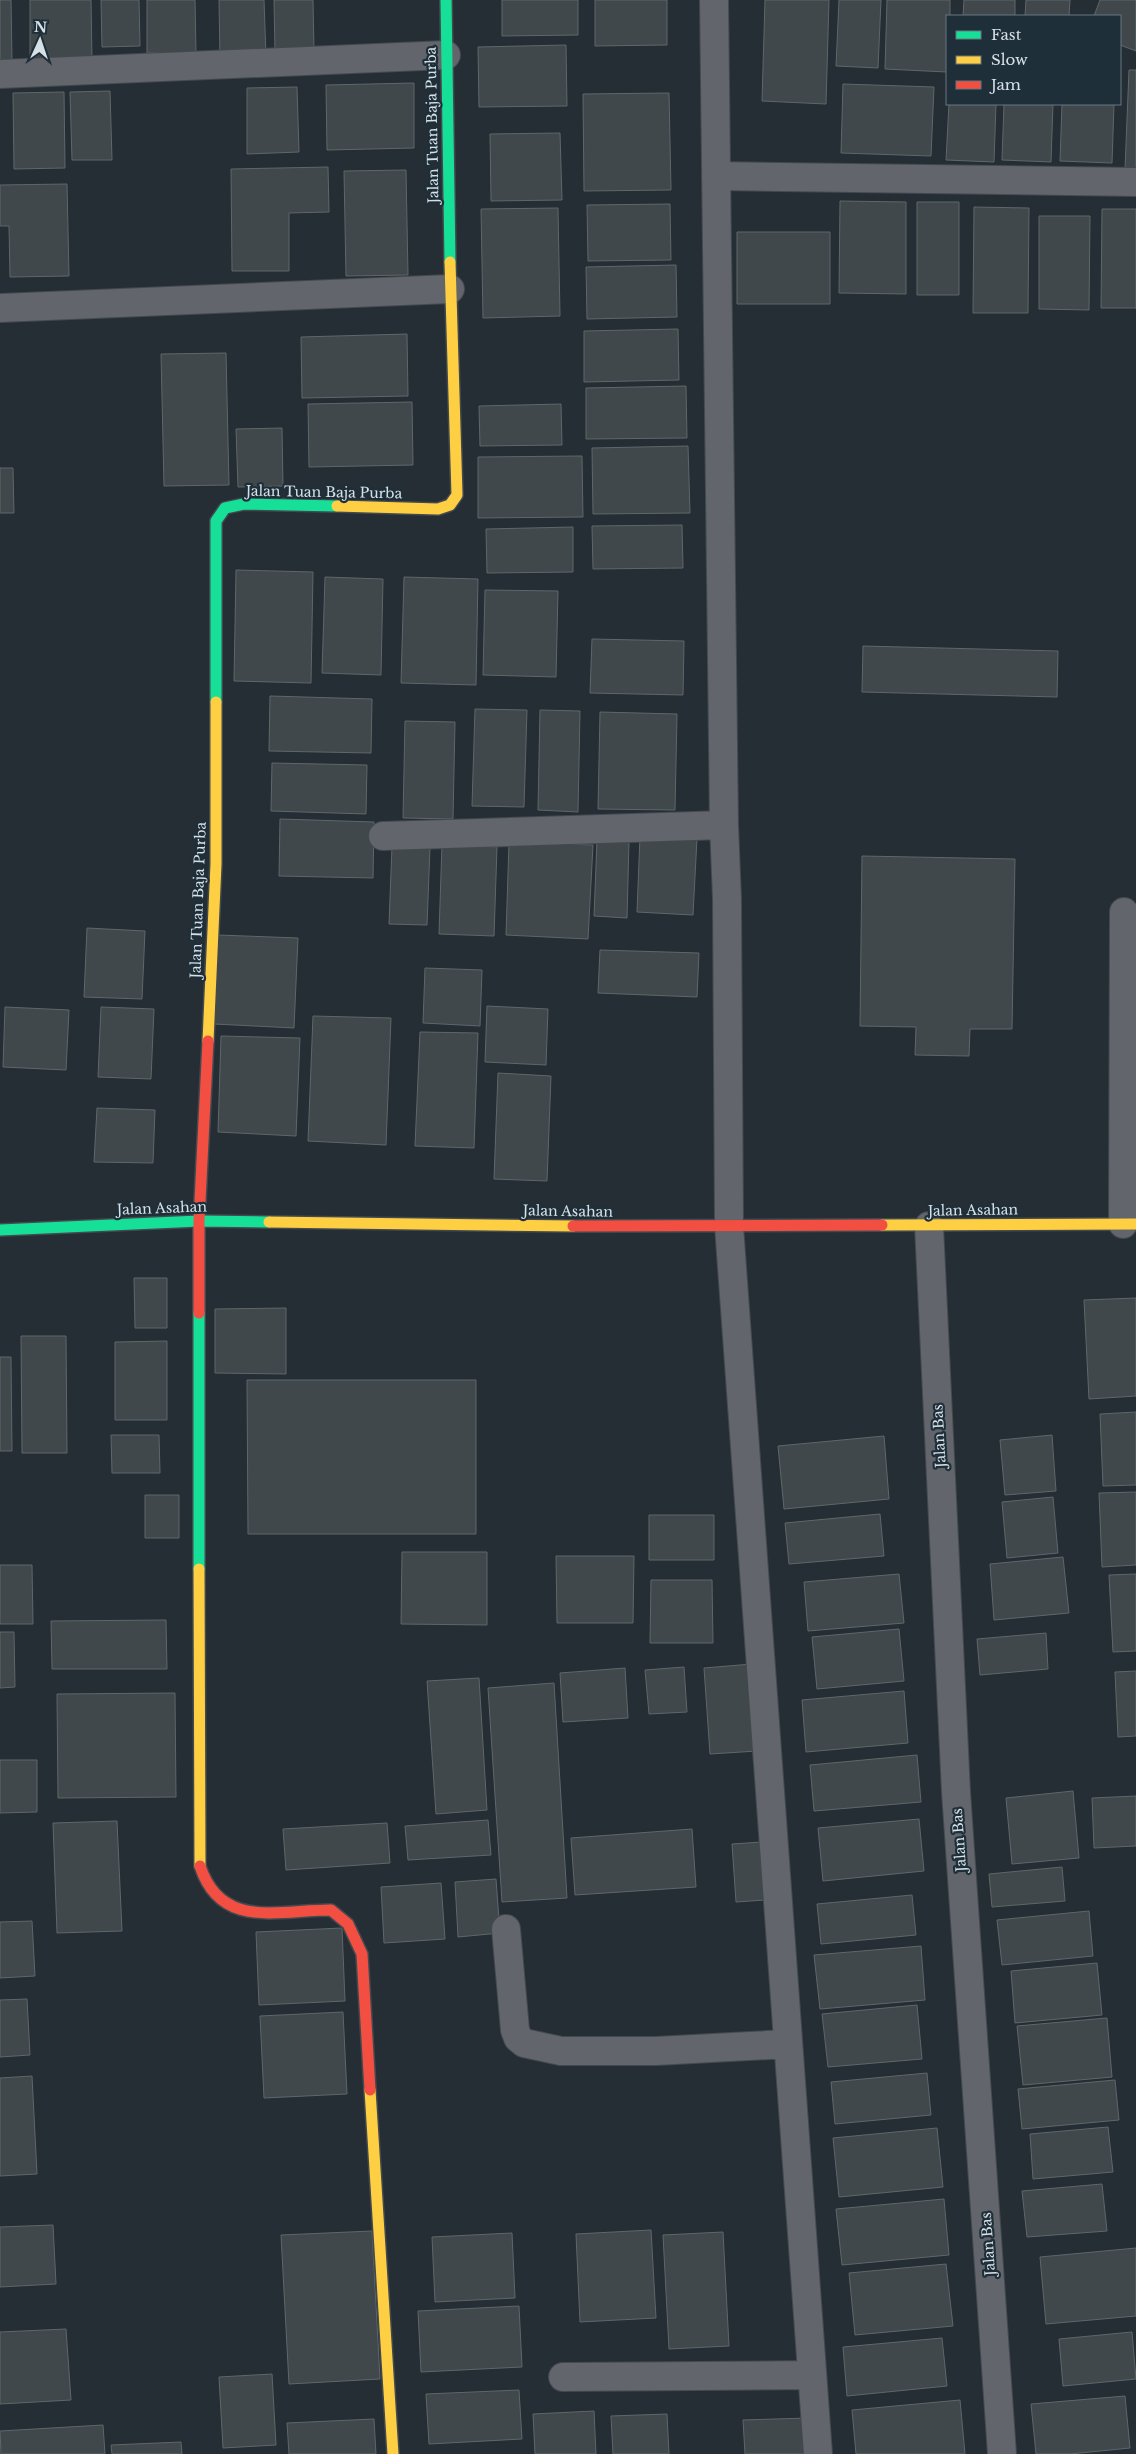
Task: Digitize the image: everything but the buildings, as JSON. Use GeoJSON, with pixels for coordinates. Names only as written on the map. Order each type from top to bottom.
{"type":"FeatureCollection","features":[{"type":"Feature","properties":{"kind":"street","name":"Jalan Tuan Baja Purba"},"geometry":{"type":"LineString","coordinates":[[199,1221],[216,864],[216,521],[225,508],[244,504],[438,509],[446,508],[453,503],[458,484],[450,289],[446,0]]}},
{"type":"Feature","properties":{"kind":"street"},"geometry":{"type":"LineString","coordinates":[[714,0],[722,506],[724,825],[727,899],[729,1226],[818,2454]]}},
{"type":"Feature","properties":{"kind":"street"},"geometry":{"type":"LineString","coordinates":[[0,74],[446,55]]}},
{"type":"Feature","properties":{"kind":"street"},"geometry":{"type":"LineString","coordinates":[[716,176],[1136,182]]}},
{"type":"Feature","properties":{"kind":"street"},"geometry":{"type":"LineString","coordinates":[[0,308],[450,289]]}},
{"type":"Feature","properties":{"kind":"street"},"geometry":{"type":"LineString","coordinates":[[383,836],[724,825]]}},
{"type":"Feature","properties":{"kind":"street"},"geometry":{"type":"LineString","coordinates":[[1124,912],[1130,1224]]}},
{"type":"Feature","properties":{"kind":"street"},"geometry":{"type":"LineString","coordinates":[[199,1221],[199,1864],[208,1889],[223,1904],[254,1913],[331,1910],[348,1924],[362,1954],[393,2454]]}},
{"type":"Feature","properties":{"kind":"street","name":"Jalan Asahan"},"geometry":{"type":"LineString","coordinates":[[0,1230],[199,1221],[400,1225],[929,1226],[1130,1224]]}},
{"type":"Feature","properties":{"kind":"street","name":"Jalan Bas"},"geometry":{"type":"LineString","coordinates":[[929,1226],[956,1792],[1002,2454]]}},
{"type":"Feature","properties":{"kind":"street"},"geometry":{"type":"LineString","coordinates":[[506,1929],[515,2030],[518,2038],[529,2046],[561,2052],[788,2044]]}},
{"type":"Feature","properties":{"kind":"street"},"geometry":{"type":"LineString","coordinates":[[563,2377],[811,2375]]}},
{"type":"Feature","properties":{"kind":"traffic: fast"},"geometry":{"type":"LineString","coordinates":[[446,0],[450,262]]}},
{"type":"Feature","properties":{"kind":"traffic: fast"},"geometry":{"type":"LineString","coordinates":[[216,702],[216,521],[225,508],[244,504],[337,506]]}},
{"type":"Feature","properties":{"kind":"traffic: fast"},"geometry":{"type":"LineString","coordinates":[[0,1230],[199,1221],[269,1222]]}},
{"type":"Feature","properties":{"kind":"traffic: fast"},"geometry":{"type":"LineString","coordinates":[[199,1313],[199,1569]]}},
{"type":"Feature","properties":{"kind":"traffic: slow"},"geometry":{"type":"LineString","coordinates":[[337,506],[438,509],[450,505],[457,495],[450,262]]}},
{"type":"Feature","properties":{"kind":"traffic: slow"},"geometry":{"type":"LineString","coordinates":[[208,1041],[216,864],[216,702]]}},
{"type":"Feature","properties":{"kind":"traffic: slow"},"geometry":{"type":"LineString","coordinates":[[269,1222],[573,1226]]}},
{"type":"Feature","properties":{"kind":"traffic: slow"},"geometry":{"type":"LineString","coordinates":[[882,1225],[1136,1224]]}},
{"type":"Feature","properties":{"kind":"traffic: slow"},"geometry":{"type":"LineString","coordinates":[[199,1569],[200,1866]]}},
{"type":"Feature","properties":{"kind":"traffic: slow"},"geometry":{"type":"LineString","coordinates":[[370,2090],[393,2454]]}},
{"type":"Feature","properties":{"kind":"traffic: jam"},"geometry":{"type":"LineString","coordinates":[[199,1313],[199,1221],[208,1041]]}},
{"type":"Feature","properties":{"kind":"traffic: jam"},"geometry":{"type":"LineString","coordinates":[[573,1226],[882,1225]]}},
{"type":"Feature","properties":{"kind":"traffic: jam"},"geometry":{"type":"LineString","coordinates":[[200,1866],[209,1886],[222,1900],[237,1908],[254,1912],[272,1913],[331,1910],[348,1924],[362,1954],[370,2090]]}}]}
